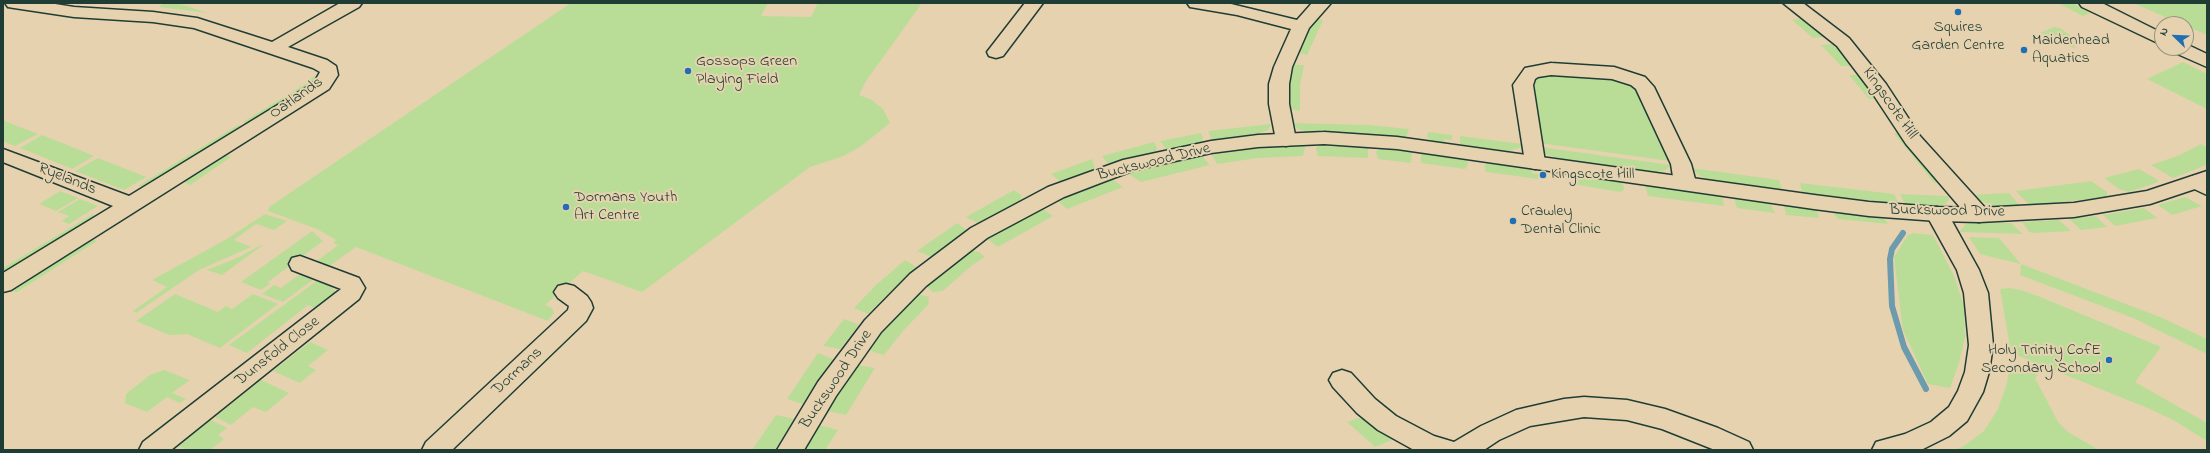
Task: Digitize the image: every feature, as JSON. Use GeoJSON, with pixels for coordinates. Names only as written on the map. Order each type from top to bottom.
{"type":"FeatureCollection","features":[{"type":"Feature","properties":{"kind":"street","name":"Oatlands"},"geometry":{"type":"LineString","coordinates":[[3,284],[314,91],[328,79],[329,70],[326,66],[197,23],[164,18],[68,12],[14,3]]}},
{"type":"Feature","properties":{"kind":"street"},"geometry":{"type":"LineString","coordinates":[[117,15],[134,3]]}},
{"type":"Feature","properties":{"kind":"street"},"geometry":{"type":"LineString","coordinates":[[274,48],[353,3]]}},
{"type":"Feature","properties":{"kind":"street"},"geometry":{"type":"LineString","coordinates":[[995,52],[1034,3]]}},
{"type":"Feature","properties":{"kind":"street"},"geometry":{"type":"LineString","coordinates":[[1196,3],[1236,10],[1301,26]]}},
{"type":"Feature","properties":{"kind":"street"},"geometry":{"type":"LineString","coordinates":[[1286,140],[1279,104],[1279,84],[1288,52],[1301,26],[1322,3]]}},
{"type":"Feature","properties":{"kind":"street","name":"Kingscote Hill"},"geometry":{"type":"LineString","coordinates":[[1792,3],[1843,42],[1879,88],[1913,140],[1979,214]]}},
{"type":"Feature","properties":{"kind":"street"},"geometry":{"type":"LineString","coordinates":[[2088,3],[2154,36]]}},
{"type":"Feature","properties":{"kind":"street"},"geometry":{"type":"LineString","coordinates":[[2113,3],[2154,22]]}},
{"type":"Feature","properties":{"kind":"street"},"geometry":{"type":"LineString","coordinates":[[2194,39],[2207,45]]}},
{"type":"Feature","properties":{"kind":"street"},"geometry":{"type":"LineString","coordinates":[[2194,55],[2207,61]]}},
{"type":"Feature","properties":{"kind":"street"},"geometry":{"type":"LineString","coordinates":[[1534,162],[1523,85],[1527,77],[1536,71],[1551,69],[1614,73],[1638,81],[1644,87],[1681,164],[1686,183]]}},
{"type":"Feature","properties":{"kind":"street","name":"Buckswood Drive"},"geometry":{"type":"LineString","coordinates":[[790,450],[827,389],[873,326],[918,280],[979,233],[1056,192],[1130,165],[1211,147],[1324,138],[1397,143],[1869,209],[1938,214],[1979,214],[2074,210],[2116,204],[2204,183]]}},
{"type":"Feature","properties":{"kind":"street","name":"Ryelands"},"geometry":{"type":"LineString","coordinates":[[3,155],[131,205]]}},
{"type":"Feature","properties":{"kind":"street"},"geometry":{"type":"LineString","coordinates":[[1885,450],[1911,443],[1940,429],[1958,414],[1970,392],[1977,372],[1981,345],[1976,293],[1968,270],[1938,214]]}},
{"type":"Feature","properties":{"kind":"street","name":"Dunsfold Close"},"geometry":{"type":"LineString","coordinates":[[152,450],[351,294],[353,288],[351,284],[300,264]]}},
{"type":"Feature","properties":{"kind":"street","name":"Dormans"},"geometry":{"type":"LineString","coordinates":[[435,450],[578,315],[581,308],[579,302],[566,292]]}},
{"type":"Feature","properties":{"kind":"street"},"geometry":{"type":"LineString","coordinates":[[1342,380],[1366,406],[1387,423],[1426,444],[1446,450]]}},
{"type":"Feature","properties":{"kind":"street"},"geometry":{"type":"LineString","coordinates":[[1463,450],[1490,433],[1525,418],[1558,410],[1584,407],[1627,410],[1665,419],[1709,435],[1740,450]]}},
{"type":"Feature","properties":{"kind":"green space"},"geometry":{"type":"Polygon","coordinates":[[[163,3],[177,3],[208,13],[159,7],[163,3]]]}},
{"type":"Feature","properties":{"kind":"green space"},"geometry":{"type":"Polygon","coordinates":[[[571,3],[768,3],[761,16],[811,17],[818,3],[922,3],[866,81],[859,95],[872,100],[883,109],[890,123],[860,147],[841,157],[810,167],[642,292],[583,271],[545,305],[552,308],[554,313],[548,321],[356,247],[328,267],[314,263],[338,245],[333,243],[336,240],[317,229],[268,211],[269,207],[571,3]]]}},
{"type":"Feature","properties":{"kind":"green space"},"geometry":{"type":"Polygon","coordinates":[[[2058,3],[2072,3],[2090,13],[2083,16],[2058,3]]]}},
{"type":"Feature","properties":{"kind":"green space"},"geometry":{"type":"Polygon","coordinates":[[[2133,3],[2207,3],[2207,35],[2194,29],[2194,16],[2163,16],[2133,3]]]}},
{"type":"Feature","properties":{"kind":"green space"},"geometry":{"type":"Polygon","coordinates":[[[1316,18],[1323,20],[1307,55],[1296,52],[1316,18]]]}},
{"type":"Feature","properties":{"kind":"green space"},"geometry":{"type":"Polygon","coordinates":[[[1803,18],[1825,37],[1813,38],[1792,20],[1803,18]]]}},
{"type":"Feature","properties":{"kind":"green space"},"geometry":{"type":"Polygon","coordinates":[[[2054,27],[2060,28],[2070,35],[2076,49],[2040,33],[2054,27]]]}},
{"type":"Feature","properties":{"kind":"green space"},"geometry":{"type":"Polygon","coordinates":[[[1831,44],[1840,51],[1851,66],[1841,66],[1821,45],[1831,44]]]}},
{"type":"Feature","properties":{"kind":"green space"},"geometry":{"type":"Polygon","coordinates":[[[2183,62],[2207,74],[2207,109],[2147,79],[2183,62]]]}},
{"type":"Feature","properties":{"kind":"green space"},"geometry":{"type":"Polygon","coordinates":[[[1290,65],[1304,65],[1300,85],[1300,111],[1287,108],[1290,65]]]}},
{"type":"Feature","properties":{"kind":"green space"},"geometry":{"type":"Polygon","coordinates":[[[322,75],[321,79],[251,125],[243,122],[307,83],[314,76],[322,75]]]}},
{"type":"Feature","properties":{"kind":"green space"},"geometry":{"type":"Polygon","coordinates":[[[1541,75],[1610,76],[1635,86],[1670,161],[1539,143],[1532,81],[1541,75]]]}},
{"type":"Feature","properties":{"kind":"green space"},"geometry":{"type":"Polygon","coordinates":[[[1849,75],[1859,75],[1875,98],[1869,99],[1849,75]]]}},
{"type":"Feature","properties":{"kind":"green space"},"geometry":{"type":"Polygon","coordinates":[[[3,120],[38,134],[15,146],[3,141],[3,120]]]}},
{"type":"Feature","properties":{"kind":"green space"},"geometry":{"type":"Polygon","coordinates":[[[1291,123],[1369,125],[1409,129],[1406,138],[1312,133],[1298,129],[1291,123]]]}},
{"type":"Feature","properties":{"kind":"green space"},"geometry":{"type":"Polygon","coordinates":[[[1271,124],[1268,130],[1256,135],[1212,140],[1208,131],[1271,124]]]}},
{"type":"Feature","properties":{"kind":"green space"},"geometry":{"type":"Polygon","coordinates":[[[238,125],[247,128],[151,187],[138,186],[238,125]]]}},
{"type":"Feature","properties":{"kind":"green space"},"geometry":{"type":"Polygon","coordinates":[[[1428,132],[1452,135],[1452,140],[1445,139],[1445,143],[1431,141],[1427,137],[1428,132]]]}},
{"type":"Feature","properties":{"kind":"green space"},"geometry":{"type":"Polygon","coordinates":[[[1201,133],[1203,138],[1201,143],[1166,149],[1160,141],[1201,133]]]}},
{"type":"Feature","properties":{"kind":"green space"},"geometry":{"type":"Polygon","coordinates":[[[1894,133],[1898,133],[1938,183],[1934,183],[1894,133]]]}},
{"type":"Feature","properties":{"kind":"green space"},"geometry":{"type":"Polygon","coordinates":[[[42,135],[94,156],[72,169],[20,148],[42,135]]]}},
{"type":"Feature","properties":{"kind":"green space"},"geometry":{"type":"Polygon","coordinates":[[[1460,136],[1522,144],[1522,147],[1509,151],[1462,145],[1460,144],[1460,136]]]}},
{"type":"Feature","properties":{"kind":"green space"},"geometry":{"type":"Polygon","coordinates":[[[1154,142],[1157,148],[1156,152],[1108,164],[1102,156],[1154,142]]]}},
{"type":"Feature","properties":{"kind":"green space"},"geometry":{"type":"Polygon","coordinates":[[[2201,144],[2207,147],[2207,164],[2194,170],[2173,178],[2151,165],[2180,155],[2201,144]]]}},
{"type":"Feature","properties":{"kind":"green space"},"geometry":{"type":"Polygon","coordinates":[[[1304,146],[1303,156],[1258,158],[1217,164],[1212,155],[1252,149],[1304,146]]]}},
{"type":"Feature","properties":{"kind":"green space"},"geometry":{"type":"Polygon","coordinates":[[[1318,146],[1368,148],[1368,158],[1318,156],[1316,148],[1318,146]]]}},
{"type":"Feature","properties":{"kind":"green space"},"geometry":{"type":"Polygon","coordinates":[[[1540,147],[1671,165],[1666,170],[1653,173],[1560,159],[1545,154],[1540,147]]]}},
{"type":"Feature","properties":{"kind":"green space"},"geometry":{"type":"Polygon","coordinates":[[[1379,149],[1409,151],[1412,153],[1411,163],[1378,159],[1376,152],[1379,149]]]}},
{"type":"Feature","properties":{"kind":"green space"},"geometry":{"type":"Polygon","coordinates":[[[1421,153],[1467,160],[1468,164],[1465,169],[1421,163],[1421,153]]]}},
{"type":"Feature","properties":{"kind":"green space"},"geometry":{"type":"Polygon","coordinates":[[[224,154],[231,157],[190,185],[181,181],[224,154]]]}},
{"type":"Feature","properties":{"kind":"green space"},"geometry":{"type":"Polygon","coordinates":[[[1202,156],[1210,165],[1141,182],[1130,175],[1131,173],[1202,156]]]}},
{"type":"Feature","properties":{"kind":"green space"},"geometry":{"type":"Polygon","coordinates":[[[98,158],[146,177],[124,190],[75,171],[98,158]]]}},
{"type":"Feature","properties":{"kind":"green space"},"geometry":{"type":"Polygon","coordinates":[[[1092,159],[1095,169],[1061,182],[1051,174],[1092,159]]]}},
{"type":"Feature","properties":{"kind":"green space"},"geometry":{"type":"Polygon","coordinates":[[[1487,163],[1533,169],[1532,173],[1538,174],[1538,179],[1486,172],[1484,166],[1487,163]]]}},
{"type":"Feature","properties":{"kind":"green space"},"geometry":{"type":"Polygon","coordinates":[[[1691,168],[1779,180],[1782,190],[1707,179],[1700,176],[1691,168]]]}},
{"type":"Feature","properties":{"kind":"green space"},"geometry":{"type":"Polygon","coordinates":[[[2139,169],[2158,180],[2158,182],[2129,192],[2119,189],[2104,178],[2139,169]]]}},
{"type":"Feature","properties":{"kind":"green space"},"geometry":{"type":"Polygon","coordinates":[[[1573,174],[1623,182],[1624,190],[1620,192],[1573,184],[1573,174]]]}},
{"type":"Feature","properties":{"kind":"green space"},"geometry":{"type":"Polygon","coordinates":[[[1112,179],[1123,187],[1067,209],[1058,200],[1112,179]]]}},
{"type":"Feature","properties":{"kind":"green space"},"geometry":{"type":"Polygon","coordinates":[[[2091,181],[2107,192],[2107,197],[2035,205],[2027,203],[2016,191],[2091,181]]]}},
{"type":"Feature","properties":{"kind":"green space"},"geometry":{"type":"Polygon","coordinates":[[[1800,183],[1894,194],[1899,204],[1804,193],[1802,192],[1800,183]]]}},
{"type":"Feature","properties":{"kind":"green space"},"geometry":{"type":"Polygon","coordinates":[[[1645,185],[1722,196],[1724,206],[1648,196],[1645,185]]]}},
{"type":"Feature","properties":{"kind":"green space"},"geometry":{"type":"Polygon","coordinates":[[[1014,190],[1021,195],[1022,200],[980,224],[966,217],[1014,190]]]}},
{"type":"Feature","properties":{"kind":"green space"},"geometry":{"type":"Polygon","coordinates":[[[60,191],[78,198],[56,211],[39,204],[60,191]]]}},
{"type":"Feature","properties":{"kind":"green space"},"geometry":{"type":"Polygon","coordinates":[[[2009,193],[2020,206],[1992,206],[1969,195],[2009,193]]]}},
{"type":"Feature","properties":{"kind":"green space"},"geometry":{"type":"Polygon","coordinates":[[[1900,194],[1948,196],[1949,200],[1946,204],[1939,206],[1905,205],[1900,194]]]}},
{"type":"Feature","properties":{"kind":"green space"},"geometry":{"type":"Polygon","coordinates":[[[2185,197],[2202,206],[2172,215],[2158,205],[2185,197]]]}},
{"type":"Feature","properties":{"kind":"green space"},"geometry":{"type":"Polygon","coordinates":[[[1734,198],[1770,203],[1775,213],[1737,208],[1734,198]]]}},
{"type":"Feature","properties":{"kind":"green space"},"geometry":{"type":"Polygon","coordinates":[[[80,199],[98,206],[69,224],[62,221],[69,216],[58,212],[80,199]]]}},
{"type":"Feature","properties":{"kind":"green space"},"geometry":{"type":"Polygon","coordinates":[[[1784,205],[1817,210],[1819,218],[1786,215],[1784,205]]]}},
{"type":"Feature","properties":{"kind":"green space"},"geometry":{"type":"Polygon","coordinates":[[[1040,207],[1053,216],[998,247],[987,239],[1040,207]]]}},
{"type":"Feature","properties":{"kind":"green space"},"geometry":{"type":"Polygon","coordinates":[[[2144,208],[2157,218],[2115,226],[2103,215],[2144,208]]]}},
{"type":"Feature","properties":{"kind":"green space"},"geometry":{"type":"Polygon","coordinates":[[[1832,212],[1884,218],[1888,224],[1838,219],[1832,212]]]}},
{"type":"Feature","properties":{"kind":"green space"},"geometry":{"type":"Polygon","coordinates":[[[93,214],[97,218],[3,278],[3,268],[93,214]]]}},
{"type":"Feature","properties":{"kind":"green space"},"geometry":{"type":"Polygon","coordinates":[[[265,214],[287,221],[274,230],[256,224],[234,240],[251,247],[199,270],[136,313],[133,311],[167,287],[152,280],[225,240],[265,214]]]}},
{"type":"Feature","properties":{"kind":"green space"},"geometry":{"type":"Polygon","coordinates":[[[2096,216],[2107,227],[2081,230],[2069,219],[2096,216]]]}},
{"type":"Feature","properties":{"kind":"green space"},"geometry":{"type":"Polygon","coordinates":[[[2059,220],[2071,231],[2033,233],[2029,232],[2022,222],[2059,220]]]}},
{"type":"Feature","properties":{"kind":"green space"},"geometry":{"type":"Polygon","coordinates":[[[1973,222],[2011,223],[2023,234],[1959,232],[1966,224],[1973,222]]]}},
{"type":"Feature","properties":{"kind":"green space"},"geometry":{"type":"Polygon","coordinates":[[[957,223],[968,231],[932,257],[917,251],[957,223]]]}},
{"type":"Feature","properties":{"kind":"green space"},"geometry":{"type":"Polygon","coordinates":[[[312,231],[323,241],[268,282],[270,284],[261,290],[241,282],[312,231]]]}},
{"type":"Feature","properties":{"kind":"green space"},"geometry":{"type":"Polygon","coordinates":[[[1913,233],[1933,235],[1954,276],[1964,306],[1965,337],[1959,363],[1950,388],[1928,384],[1903,330],[1894,257],[1908,235],[1913,233]]]}},
{"type":"Feature","properties":{"kind":"green space"},"geometry":{"type":"Polygon","coordinates":[[[1969,237],[1999,238],[2021,264],[1980,254],[1969,237]]]}},
{"type":"Feature","properties":{"kind":"green space"},"geometry":{"type":"Polygon","coordinates":[[[90,238],[97,241],[17,292],[9,290],[90,238]]]}},
{"type":"Feature","properties":{"kind":"green space"},"geometry":{"type":"Polygon","coordinates":[[[263,245],[222,275],[207,270],[239,257],[263,245]]]}},
{"type":"Feature","properties":{"kind":"green space"},"geometry":{"type":"Polygon","coordinates":[[[971,250],[979,252],[985,257],[971,266],[943,291],[933,292],[926,286],[971,250]]]}},
{"type":"Feature","properties":{"kind":"green space"},"geometry":{"type":"Polygon","coordinates":[[[905,260],[918,268],[894,288],[868,314],[854,308],[876,285],[905,260]]]}},
{"type":"Feature","properties":{"kind":"green space"},"geometry":{"type":"Polygon","coordinates":[[[2021,264],[2160,317],[2207,339],[2207,354],[2133,318],[2020,275],[2021,264]]]}},
{"type":"Feature","properties":{"kind":"green space"},"geometry":{"type":"Polygon","coordinates":[[[300,274],[314,279],[283,302],[262,294],[274,285],[281,288],[300,274]]]}},
{"type":"Feature","properties":{"kind":"green space"},"geometry":{"type":"Polygon","coordinates":[[[318,280],[328,284],[335,291],[335,296],[322,311],[308,305],[247,353],[229,345],[318,280]]]}},
{"type":"Feature","properties":{"kind":"green space"},"geometry":{"type":"Polygon","coordinates":[[[2010,288],[2021,290],[2043,298],[2161,347],[2135,382],[2207,423],[2207,441],[2173,420],[2150,409],[2011,353],[2000,289],[2010,288]]]}},
{"type":"Feature","properties":{"kind":"green space"},"geometry":{"type":"Polygon","coordinates":[[[175,294],[218,312],[226,306],[232,309],[253,294],[278,304],[220,348],[187,334],[169,335],[136,321],[175,294]]]}},
{"type":"Feature","properties":{"kind":"green space"},"geometry":{"type":"Polygon","coordinates":[[[917,294],[929,297],[928,305],[903,331],[884,355],[873,352],[869,348],[917,294]]]}},
{"type":"Feature","properties":{"kind":"green space"},"geometry":{"type":"Polygon","coordinates":[[[844,319],[859,325],[840,349],[823,346],[844,319]]]}},
{"type":"Feature","properties":{"kind":"green space"},"geometry":{"type":"Polygon","coordinates":[[[310,342],[328,350],[308,366],[316,370],[300,383],[273,371],[310,342]]]}},
{"type":"Feature","properties":{"kind":"green space"},"geometry":{"type":"Polygon","coordinates":[[[818,353],[833,359],[803,404],[787,399],[818,353]]]}},
{"type":"Feature","properties":{"kind":"green space"},"geometry":{"type":"Polygon","coordinates":[[[857,365],[875,368],[846,415],[827,411],[857,365]]]}},
{"type":"Feature","properties":{"kind":"green space"},"geometry":{"type":"Polygon","coordinates":[[[2015,367],[2038,375],[2035,378],[2058,422],[2068,432],[2099,450],[1955,450],[1964,446],[1984,431],[1998,409],[2007,383],[2009,368],[2015,367]]]}},
{"type":"Feature","properties":{"kind":"green space"},"geometry":{"type":"Polygon","coordinates":[[[164,370],[190,380],[172,393],[186,399],[180,403],[167,397],[147,412],[125,403],[126,394],[150,375],[164,370]]]}},
{"type":"Feature","properties":{"kind":"green space"},"geometry":{"type":"Polygon","coordinates":[[[261,380],[289,393],[266,412],[253,407],[231,425],[215,417],[261,380]]]}},
{"type":"Feature","properties":{"kind":"green space"},"geometry":{"type":"Polygon","coordinates":[[[776,415],[795,419],[775,450],[752,450],[776,415]]]}},
{"type":"Feature","properties":{"kind":"green space"},"geometry":{"type":"Polygon","coordinates":[[[1359,418],[1370,422],[1393,437],[1392,440],[1375,447],[1347,422],[1359,418]]]}},
{"type":"Feature","properties":{"kind":"green space"},"geometry":{"type":"Polygon","coordinates":[[[211,420],[227,428],[218,435],[224,439],[210,450],[188,450],[178,446],[211,420]]]}},
{"type":"Feature","properties":{"kind":"green space"},"geometry":{"type":"Polygon","coordinates":[[[819,425],[838,430],[825,450],[802,450],[819,425]]]}},
{"type":"Feature","properties":{"kind":"waterway"},"geometry":{"type":"LineString","coordinates":[[1903,233],[1892,249],[1890,259],[1892,306],[1904,347],[1926,389]]}},
{"type":"Feature","properties":{"kind":"place","name":"Squires Garden Centre"},"geometry":{"type":"Point","coordinates":[1958,12]}},
{"type":"Feature","properties":{"kind":"place","name":"Maidenhead Aquatics"},"geometry":{"type":"Point","coordinates":[2024,50]}},
{"type":"Feature","properties":{"kind":"place","name":"Gossops Green Playing Field"},"geometry":{"type":"Point","coordinates":[688,71]}},
{"type":"Feature","properties":{"kind":"place","name":"Kingscote Hill"},"geometry":{"type":"Point","coordinates":[1543,175]}},
{"type":"Feature","properties":{"kind":"place","name":"Dormans Youth Art Centre"},"geometry":{"type":"Point","coordinates":[566,207]}},
{"type":"Feature","properties":{"kind":"place","name":"Crawley Dental Clinic"},"geometry":{"type":"Point","coordinates":[1513,221]}},
{"type":"Feature","properties":{"kind":"place","name":"Holy Trinity CofE Secondary School"},"geometry":{"type":"Point","coordinates":[2109,360]}}]}
